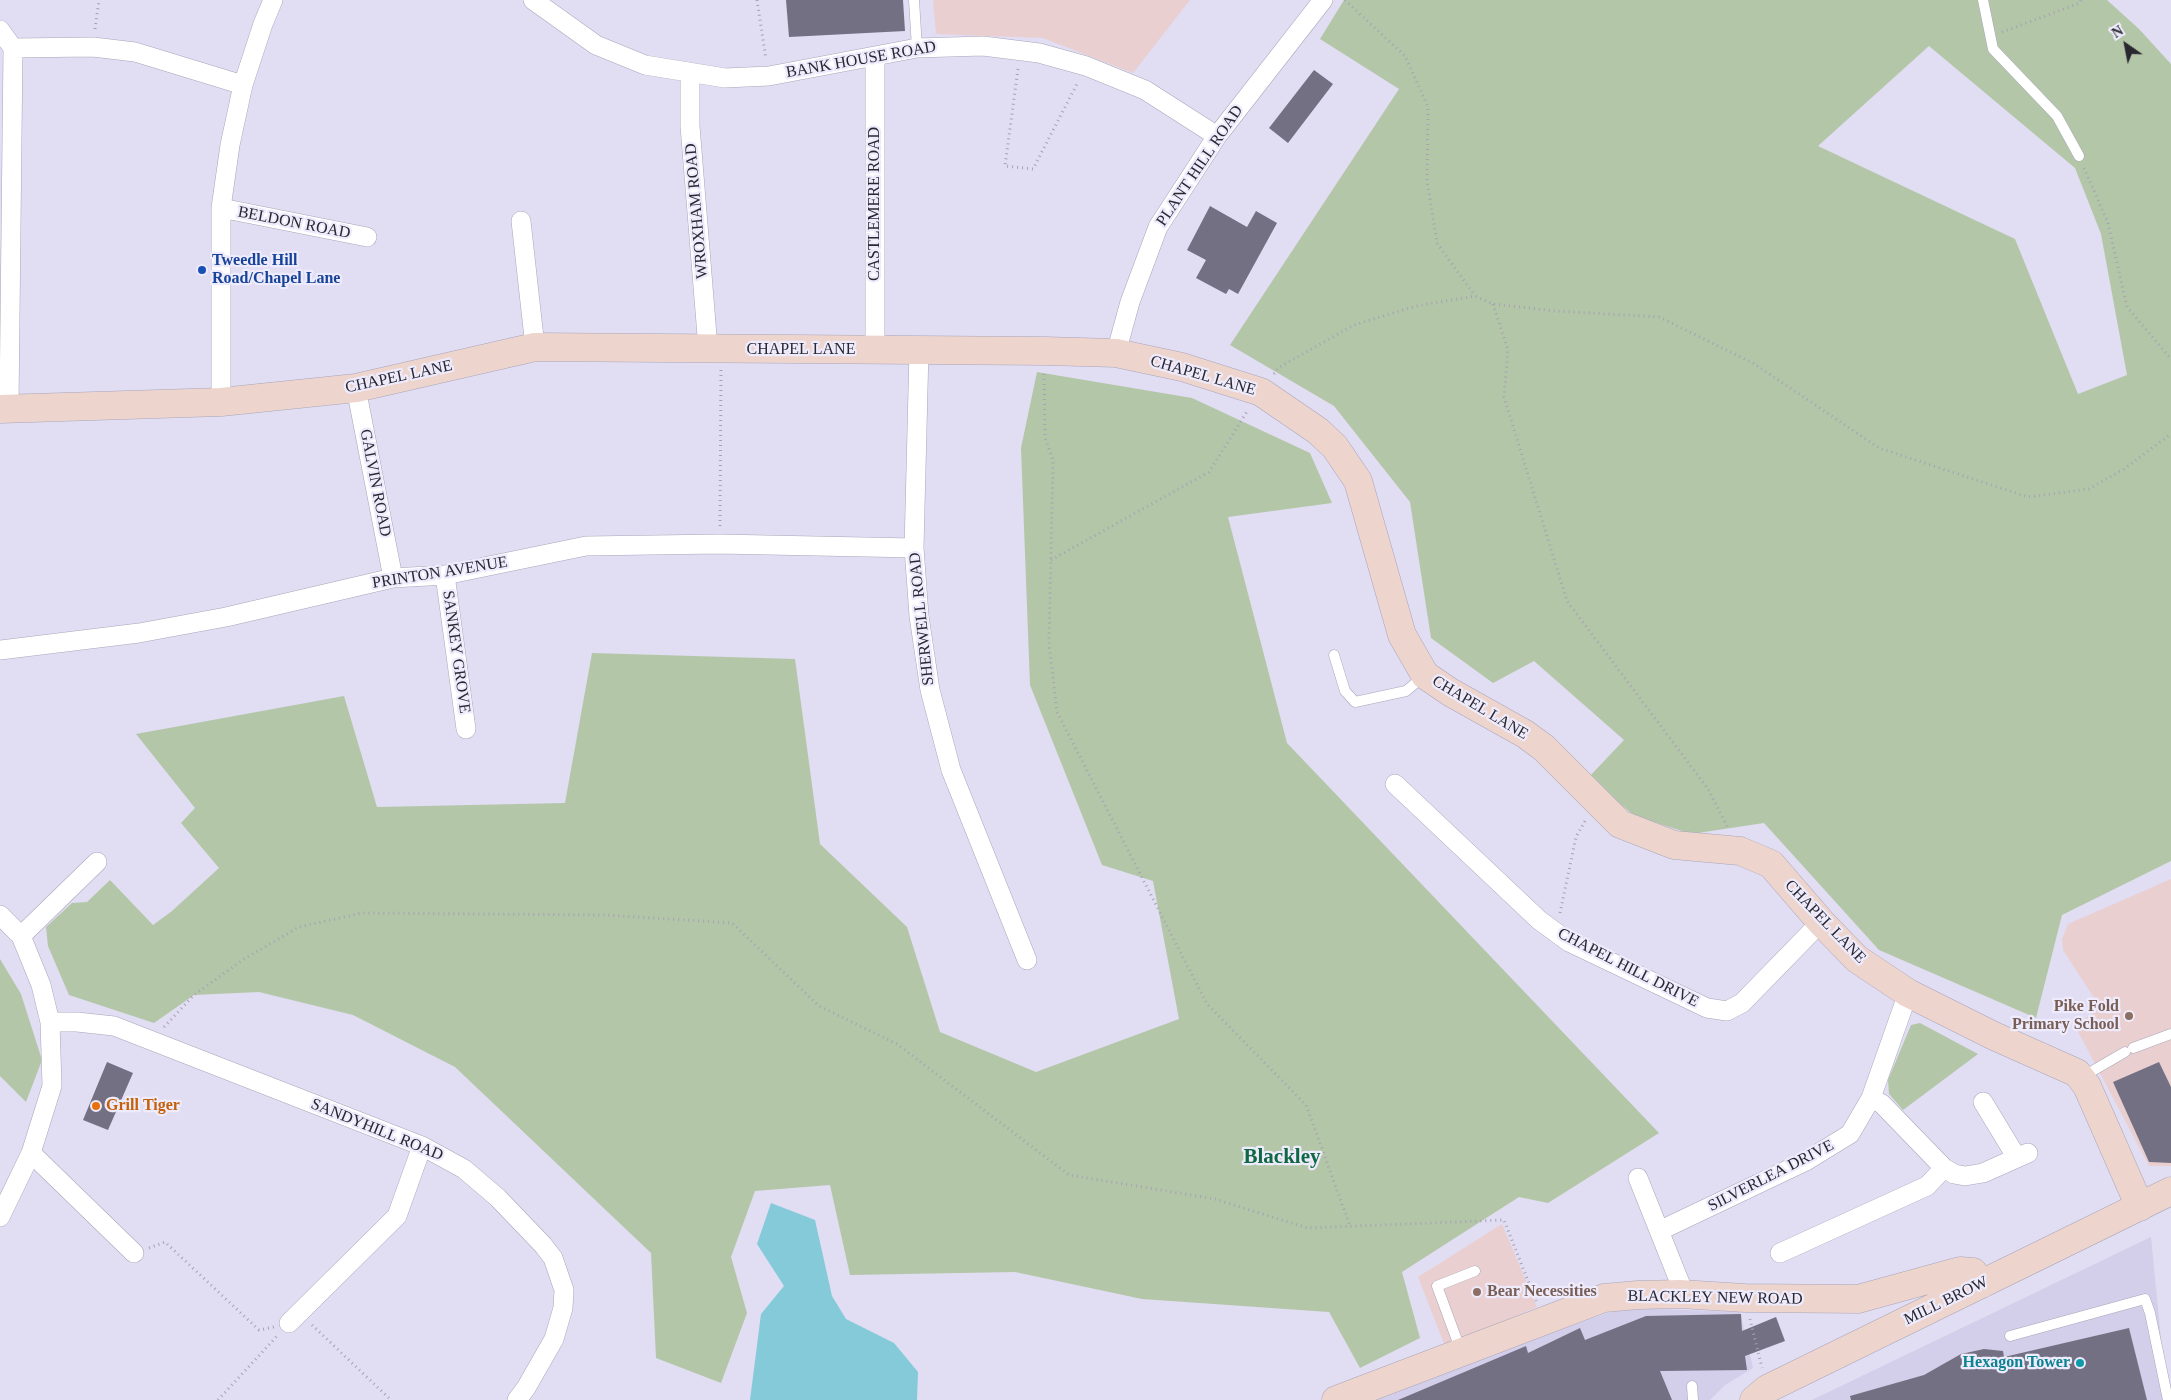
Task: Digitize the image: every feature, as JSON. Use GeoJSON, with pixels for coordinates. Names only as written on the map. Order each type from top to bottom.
{"type":"FeatureCollection","features":[{"type":"Feature","properties":{"kind":"street"},"geometry":{"type":"LineString","coordinates":[[221,402],[222,208],[230,146],[242,85],[273,0]]}},
{"type":"Feature","properties":{"kind":"street","name":"BANK HOUSE ROAD"},"geometry":{"type":"LineString","coordinates":[[533,0],[596,45],[644,65],[690,74],[725,78],[769,76],[917,48],[983,46],[1021,50],[1086,66],[1145,90],[1217,136]]}},
{"type":"Feature","properties":{"kind":"street","name":"PLANT HILL ROAD"},"geometry":{"type":"LineString","coordinates":[[1116,353],[1130,302],[1158,227],[1217,136],[1323,0]]}},
{"type":"Feature","properties":{"kind":"street"},"geometry":{"type":"LineString","coordinates":[[0,30],[13,48],[5,409]]}},
{"type":"Feature","properties":{"kind":"street"},"geometry":{"type":"LineString","coordinates":[[13,48],[93,47],[135,52],[242,85]]}},
{"type":"Feature","properties":{"kind":"street","name":"CASTLEMERE ROAD"},"geometry":{"type":"LineString","coordinates":[[875,351],[876,57]]}},
{"type":"Feature","properties":{"kind":"street","name":"WROXHAM ROAD"},"geometry":{"type":"LineString","coordinates":[[690,74],[690,126],[715,349]]}},
{"type":"Feature","properties":{"kind":"street","name":"BELDON ROAD"},"geometry":{"type":"LineString","coordinates":[[222,208],[367,237]]}},
{"type":"Feature","properties":{"kind":"street"},"geometry":{"type":"LineString","coordinates":[[521,221],[535,348]]}},
{"type":"Feature","properties":{"kind":"street","name":"CHAPEL LANE"},"geometry":{"type":"LineString","coordinates":[[5,409],[221,402],[356,388],[535,348],[875,351],[1045,350],[1116,353],[1182,367],[1261,392],[1318,431],[1335,447],[1353,472],[1367,508],[1402,636],[1426,675],[1438,685],[1526,734],[1563,765],[1599,805],[1620,824],[1674,845],[1740,851],[1771,864],[1821,922],[1857,959],[1908,993],[2082,1077]]}},
{"type":"Feature","properties":{"kind":"street","name":"SHERWELL ROAD"},"geometry":{"type":"LineString","coordinates":[[919,350],[914,548],[919,616],[930,690],[951,770],[1027,960]]}},
{"type":"Feature","properties":{"kind":"street","name":"GALVIN ROAD"},"geometry":{"type":"LineString","coordinates":[[356,388],[393,578]]}},
{"type":"Feature","properties":{"kind":"street","name":"PRINTON AVENUE"},"geometry":{"type":"LineString","coordinates":[[0,650],[139,633],[226,617],[393,578],[445,575],[586,546],[719,544],[914,548]]}},
{"type":"Feature","properties":{"kind":"street","name":"SANKEY GROVE"},"geometry":{"type":"LineString","coordinates":[[445,575],[466,730]]}},
{"type":"Feature","properties":{"kind":"street","name":"CHAPEL HILL DRIVE"},"geometry":{"type":"LineString","coordinates":[[1395,784],[1539,920],[1569,942],[1707,1008],[1727,1011],[1742,1003],[1821,922]]}},
{"type":"Feature","properties":{"kind":"street"},"geometry":{"type":"LineString","coordinates":[[21,936],[97,862]]}},
{"type":"Feature","properties":{"kind":"street"},"geometry":{"type":"LineString","coordinates":[[0,915],[21,936],[41,985],[50,1022],[52,1086],[31,1152],[0,1218]]}},
{"type":"Feature","properties":{"kind":"street","name":"SILVERLEA DRIVE"},"geometry":{"type":"LineString","coordinates":[[1661,1230],[1806,1162],[1850,1134],[1871,1098],[1908,993]]}},
{"type":"Feature","properties":{"kind":"street","name":"SANDYHILL ROAD"},"geometry":{"type":"LineString","coordinates":[[50,1022],[77,1022],[114,1026],[422,1146],[464,1169],[498,1198],[544,1245],[553,1258],[564,1290],[564,1308],[554,1340],[539,1367],[516,1400]]}},
{"type":"Feature","properties":{"kind":"street"},"geometry":{"type":"LineString","coordinates":[[2082,1077],[2140,1207]]}},
{"type":"Feature","properties":{"kind":"street"},"geometry":{"type":"LineString","coordinates":[[1871,1098],[1882,1104],[1903,1124],[1944,1168],[1954,1174],[1975,1175],[2023,1155],[1983,1102]]}},
{"type":"Feature","properties":{"kind":"street"},"geometry":{"type":"LineString","coordinates":[[294,1318],[397,1216],[422,1146]]}},
{"type":"Feature","properties":{"kind":"street"},"geometry":{"type":"LineString","coordinates":[[31,1152],[134,1253]]}},
{"type":"Feature","properties":{"kind":"street"},"geometry":{"type":"LineString","coordinates":[[1780,1253],[1927,1186],[1944,1168]]}},
{"type":"Feature","properties":{"kind":"street"},"geometry":{"type":"LineString","coordinates":[[1638,1178],[1661,1230],[1680,1283],[1680,1294]]}},
{"type":"Feature","properties":{"kind":"street","name":"MILL BROW"},"geometry":{"type":"LineString","coordinates":[[1760,1394],[2171,1191]]}},
{"type":"Feature","properties":{"kind":"street","name":"BLACKLEY NEW ROAD"},"geometry":{"type":"LineString","coordinates":[[1336,1400],[1604,1298],[1638,1294],[1680,1294],[1745,1298],[1858,1299],[1960,1271],[1973,1272],[1982,1284]]}},
{"type":"Feature","properties":{"kind":"lane"},"geometry":{"type":"LineString","coordinates":[[914,0],[917,48]]}},
{"type":"Feature","properties":{"kind":"lane"},"geometry":{"type":"LineString","coordinates":[[1983,0],[1993,49],[2056,116],[2079,156]]}},
{"type":"Feature","properties":{"kind":"lane"},"geometry":{"type":"LineString","coordinates":[[1334,655],[1345,691],[1355,702],[1406,691],[1426,675]]}},
{"type":"Feature","properties":{"kind":"lane"},"geometry":{"type":"LineString","coordinates":[[2082,1077],[2129,1050],[2171,1034]]}},
{"type":"Feature","properties":{"kind":"lane"},"geometry":{"type":"LineString","coordinates":[[1461,1352],[1437,1286],[1475,1271]]}},
{"type":"Feature","properties":{"kind":"lane"},"geometry":{"type":"LineString","coordinates":[[2010,1336],[2145,1299],[2150,1313],[2168,1400]]}},
{"type":"Feature","properties":{"kind":"lane"},"geometry":{"type":"LineString","coordinates":[[1692,1386],[1693,1400]]}},
{"type":"Feature","properties":{"kind":"path"},"geometry":{"type":"LineString","coordinates":[[93,47],[99,0]]}},
{"type":"Feature","properties":{"kind":"path"},"geometry":{"type":"LineString","coordinates":[[757,0],[769,76]]}},
{"type":"Feature","properties":{"kind":"path"},"geometry":{"type":"LineString","coordinates":[[1345,0],[1405,56],[1428,107],[1428,180],[1437,243],[1475,296],[1493,304],[1555,312],[1659,317],[1753,363],[1879,448],[2028,497],[2089,489],[2124,469],[2171,434]]}},
{"type":"Feature","properties":{"kind":"path"},"geometry":{"type":"LineString","coordinates":[[1990,37],[2080,4],[2081,0]]}},
{"type":"Feature","properties":{"kind":"path"},"geometry":{"type":"LineString","coordinates":[[1021,50],[1005,166],[1033,169],[1086,66]]}},
{"type":"Feature","properties":{"kind":"path"},"geometry":{"type":"LineString","coordinates":[[2079,156],[2108,223],[2128,307],[2171,359]]}},
{"type":"Feature","properties":{"kind":"path"},"geometry":{"type":"LineString","coordinates":[[1051,560],[1210,472],[1238,423],[1278,368],[1354,324],[1416,306],[1475,296]]}},
{"type":"Feature","properties":{"kind":"path"},"geometry":{"type":"LineString","coordinates":[[1493,304],[1508,350],[1504,397],[1567,601],[1708,789],[1740,851]]}},
{"type":"Feature","properties":{"kind":"path"},"geometry":{"type":"LineString","coordinates":[[715,349],[719,544]]}},
{"type":"Feature","properties":{"kind":"path"},"geometry":{"type":"LineString","coordinates":[[1045,350],[1042,400],[1045,438],[1053,460],[1049,644],[1057,712],[1207,1004],[1306,1104],[1350,1226]]}},
{"type":"Feature","properties":{"kind":"path"},"geometry":{"type":"LineString","coordinates":[[1569,942],[1559,914],[1576,837],[1586,820],[1599,805]]}},
{"type":"Feature","properties":{"kind":"path"},"geometry":{"type":"LineString","coordinates":[[151,1040],[194,995],[244,959],[299,927],[362,913],[605,914],[732,923],[820,1006],[897,1044],[1069,1175],[1215,1199],[1307,1228],[1504,1220],[1544,1320]]}},
{"type":"Feature","properties":{"kind":"path"},"geometry":{"type":"LineString","coordinates":[[134,1253],[165,1242],[259,1330],[294,1318]]}},
{"type":"Feature","properties":{"kind":"path"},"geometry":{"type":"LineString","coordinates":[[1745,1298],[1760,1394]]}},
{"type":"Feature","properties":{"kind":"path"},"geometry":{"type":"LineString","coordinates":[[218,1400],[294,1318]]}},
{"type":"Feature","properties":{"kind":"path"},"geometry":{"type":"LineString","coordinates":[[294,1318],[391,1400]]}},
{"type":"Feature","properties":{"kind":"shaded area"},"geometry":{"type":"Polygon","coordinates":[[[933,0],[1190,0],[1133,73],[1043,38],[936,34],[933,0]]]}},
{"type":"Feature","properties":{"kind":"shaded area","name":"Pike Fold Primary School"},"geometry":{"type":"Polygon","coordinates":[[[2171,879],[2171,1166],[2149,1166],[2075,1026],[2100,1007],[2063,950],[2062,939],[2068,924],[2171,879]]]}},
{"type":"Feature","properties":{"kind":"shaded area","name":"Bear Necessities"},"geometry":{"type":"Polygon","coordinates":[[[1502,1224],[1537,1307],[1445,1346],[1418,1277],[1502,1224]]]}},
{"type":"Feature","properties":{"kind":"shaded area"},"geometry":{"type":"Polygon","coordinates":[[[2151,1237],[2167,1400],[1812,1400],[2151,1237]]]}},
{"type":"Feature","properties":{"kind":"shaded area"},"geometry":{"type":"Polygon","coordinates":[[[1628,1308],[1740,1312],[1753,1368],[1725,1385],[1710,1400],[1376,1400],[1381,1396],[1607,1313],[1628,1308]]]}},
{"type":"Feature","properties":{"kind":"green space"},"geometry":{"type":"Polygon","coordinates":[[[1344,0],[2107,0],[2139,29],[2171,64],[2171,861],[2062,915],[2036,1018],[1879,950],[1764,823],[1691,834],[1635,816],[1588,778],[1624,740],[1534,661],[1493,683],[1431,638],[1410,502],[1334,406],[1230,345],[1399,89],[1320,39],[1344,0]],[[1929,46],[1818,146],[2015,239],[2078,394],[2127,375],[2101,234],[2075,168],[1929,46]]]}},
{"type":"Feature","properties":{"kind":"green space"},"geometry":{"type":"Polygon","coordinates":[[[1037,372],[1192,398],[1310,453],[1332,503],[1228,517],[1287,743],[1659,1133],[1548,1203],[1519,1197],[1402,1272],[1420,1338],[1360,1368],[1329,1312],[1142,1299],[1015,1272],[850,1275],[830,1185],[755,1191],[731,1257],[747,1313],[721,1383],[656,1358],[651,1253],[455,1067],[353,1015],[259,992],[194,995],[154,1023],[69,995],[48,946],[46,927],[72,903],[87,902],[110,880],[153,925],[172,911],[219,868],[181,823],[195,808],[136,734],[344,696],[377,807],[565,803],[592,653],[795,659],[820,844],[907,927],[940,1032],[1036,1072],[1179,1019],[1153,881],[1102,865],[1030,685],[1021,448],[1037,372]]]}},
{"type":"Feature","properties":{"kind":"green space"},"geometry":{"type":"Polygon","coordinates":[[[0,959],[21,994],[42,1060],[26,1102],[0,1076],[0,959]]]}},
{"type":"Feature","properties":{"kind":"green space"},"geometry":{"type":"Polygon","coordinates":[[[1920,1023],[1978,1054],[1903,1110],[1889,1094],[1888,1080],[1911,1025],[1920,1023]]]}},
{"type":"Feature","properties":{"kind":"water"},"geometry":{"type":"Polygon","coordinates":[[[771,1203],[815,1220],[832,1296],[846,1319],[894,1343],[918,1372],[917,1400],[750,1400],[761,1314],[784,1286],[757,1244],[771,1203]]]}},
{"type":"Feature","properties":{"kind":"building"},"geometry":{"type":"Polygon","coordinates":[[[786,0],[903,0],[905,31],[789,37],[786,0]]]}},
{"type":"Feature","properties":{"kind":"building"},"geometry":{"type":"Polygon","coordinates":[[[1314,70],[1333,84],[1288,143],[1269,128],[1314,70]]]}},
{"type":"Feature","properties":{"kind":"building"},"geometry":{"type":"Polygon","coordinates":[[[1210,206],[1247,227],[1256,211],[1277,223],[1238,294],[1229,289],[1226,294],[1196,278],[1206,260],[1187,250],[1210,206]]]}},
{"type":"Feature","properties":{"kind":"building"},"geometry":{"type":"Polygon","coordinates":[[[107,1062],[133,1073],[108,1130],[83,1120],[107,1062]]]}},
{"type":"Feature","properties":{"kind":"building","name":"Pike Fold Primary School"},"geometry":{"type":"Polygon","coordinates":[[[2159,1062],[2171,1087],[2171,1163],[2149,1162],[2113,1082],[2159,1062]]]}},
{"type":"Feature","properties":{"kind":"building"},"geometry":{"type":"Polygon","coordinates":[[[1741,1314],[1742,1331],[1776,1317],[1785,1341],[1745,1356],[1747,1370],[1660,1371],[1672,1400],[1398,1400],[1526,1346],[1528,1353],[1580,1328],[1585,1340],[1646,1316],[1741,1314]]]}},
{"type":"Feature","properties":{"kind":"building","name":"Hexagon Tower"},"geometry":{"type":"Polygon","coordinates":[[[2129,1328],[2147,1400],[1851,1400],[1850,1396],[1924,1375],[1961,1354],[1984,1349],[2003,1351],[2004,1357],[2129,1328]]]}},
{"type":"Feature","properties":{"kind":"place","name":"Tweedle Hill Road/Chapel Lane"},"geometry":{"type":"Point","coordinates":[202,270]}},
{"type":"Feature","properties":{"kind":"place","name":"Pike Fold Primary School"},"geometry":{"type":"Point","coordinates":[2129,1016]}},
{"type":"Feature","properties":{"kind":"place","name":"Grill Tiger"},"geometry":{"type":"Point","coordinates":[96,1106]}},
{"type":"Feature","properties":{"kind":"place","name":"Bear Necessities"},"geometry":{"type":"Point","coordinates":[1477,1292]}},
{"type":"Feature","properties":{"kind":"place","name":"Hexagon Tower"},"geometry":{"type":"Point","coordinates":[2080,1363]}},
{"type":"Feature","properties":{"kind":"district","name":"Blackley"},"geometry":{"type":"Point","coordinates":[1282,1158]}}]}
